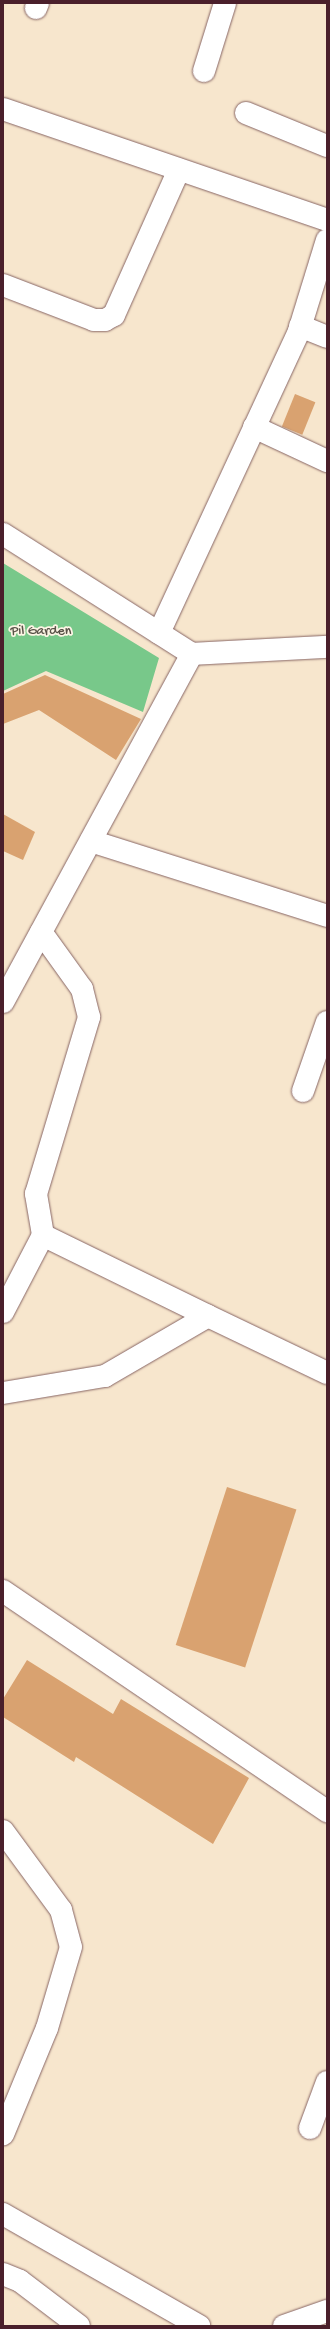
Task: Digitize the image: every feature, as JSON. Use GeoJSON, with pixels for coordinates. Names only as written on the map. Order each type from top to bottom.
{"type":"FeatureCollection","features":[{"type":"Feature","properties":{"kind":"street"},"geometry":{"type":"LineString","coordinates":[[204,71],[225,3]]}},
{"type":"Feature","properties":{"kind":"street"},"geometry":{"type":"LineString","coordinates":[[3,110],[327,220]]}},
{"type":"Feature","properties":{"kind":"street"},"geometry":{"type":"LineString","coordinates":[[246,113],[327,145]]}},
{"type":"Feature","properties":{"kind":"street"},"geometry":{"type":"LineString","coordinates":[[3,285],[94,320],[105,320],[114,315],[179,170]]}},
{"type":"Feature","properties":{"kind":"street"},"geometry":{"type":"LineString","coordinates":[[159,633],[300,326],[327,240]]}},
{"type":"Feature","properties":{"kind":"street"},"geometry":{"type":"LineString","coordinates":[[300,326],[327,337]]}},
{"type":"Feature","properties":{"kind":"street"},"geometry":{"type":"LineString","coordinates":[[254,427],[327,461]]}},
{"type":"Feature","properties":{"kind":"street"},"geometry":{"type":"LineString","coordinates":[[3,534],[192,654],[327,647]]}},
{"type":"Feature","properties":{"kind":"street"},"geometry":{"type":"LineString","coordinates":[[3,1002],[192,654]]}},
{"type":"Feature","properties":{"kind":"street"},"geometry":{"type":"LineString","coordinates":[[91,841],[327,916]]}},
{"type":"Feature","properties":{"kind":"street"},"geometry":{"type":"LineString","coordinates":[[3,1312],[43,1235],[36,1194],[89,1017],[82,989],[41,932]]}},
{"type":"Feature","properties":{"kind":"street"},"geometry":{"type":"LineString","coordinates":[[303,1091],[327,1022]]}},
{"type":"Feature","properties":{"kind":"street"},"geometry":{"type":"LineString","coordinates":[[43,1235],[327,1373]]}},
{"type":"Feature","properties":{"kind":"street"},"geometry":{"type":"LineString","coordinates":[[3,1393],[105,1376],[208,1316]]}},
{"type":"Feature","properties":{"kind":"street"},"geometry":{"type":"LineString","coordinates":[[3,1591],[327,1811]]}},
{"type":"Feature","properties":{"kind":"street"},"geometry":{"type":"LineString","coordinates":[[3,1831],[61,1910],[70,1947],[47,2028],[3,2134]]}},
{"type":"Feature","properties":{"kind":"street"},"geometry":{"type":"LineString","coordinates":[[310,2128],[327,2082]]}},
{"type":"Feature","properties":{"kind":"street"},"geometry":{"type":"LineString","coordinates":[[3,2214],[199,2326]]}},
{"type":"Feature","properties":{"kind":"street"},"geometry":{"type":"LineString","coordinates":[[3,2274],[20,2281],[79,2326]]}},
{"type":"Feature","properties":{"kind":"street"},"geometry":{"type":"LineString","coordinates":[[284,2326],[327,2311]]}},
{"type":"Feature","properties":{"kind":"green space","name":"Pil Garden"},"geometry":{"type":"Polygon","coordinates":[[[3,563],[159,658],[143,712],[46,671],[3,691],[3,563]]]}},
{"type":"Feature","properties":{"kind":"building"},"geometry":{"type":"Polygon","coordinates":[[[295,394],[315,402],[302,435],[282,426],[295,394]]]}},
{"type":"Feature","properties":{"kind":"building"},"geometry":{"type":"Polygon","coordinates":[[[45,675],[141,719],[116,760],[39,710],[3,724],[3,694],[45,675]]]}},
{"type":"Feature","properties":{"kind":"building"},"geometry":{"type":"Polygon","coordinates":[[[3,814],[35,832],[23,860],[3,851],[3,814]]]}},
{"type":"Feature","properties":{"kind":"building"},"geometry":{"type":"Polygon","coordinates":[[[227,1487],[296,1510],[245,1667],[176,1645],[227,1487]]]}},
{"type":"Feature","properties":{"kind":"building"},"geometry":{"type":"Polygon","coordinates":[[[27,1660],[113,1714],[121,1699],[249,1778],[213,1844],[76,1757],[74,1762],[3,1717],[3,1699],[27,1660]]]}}]}
